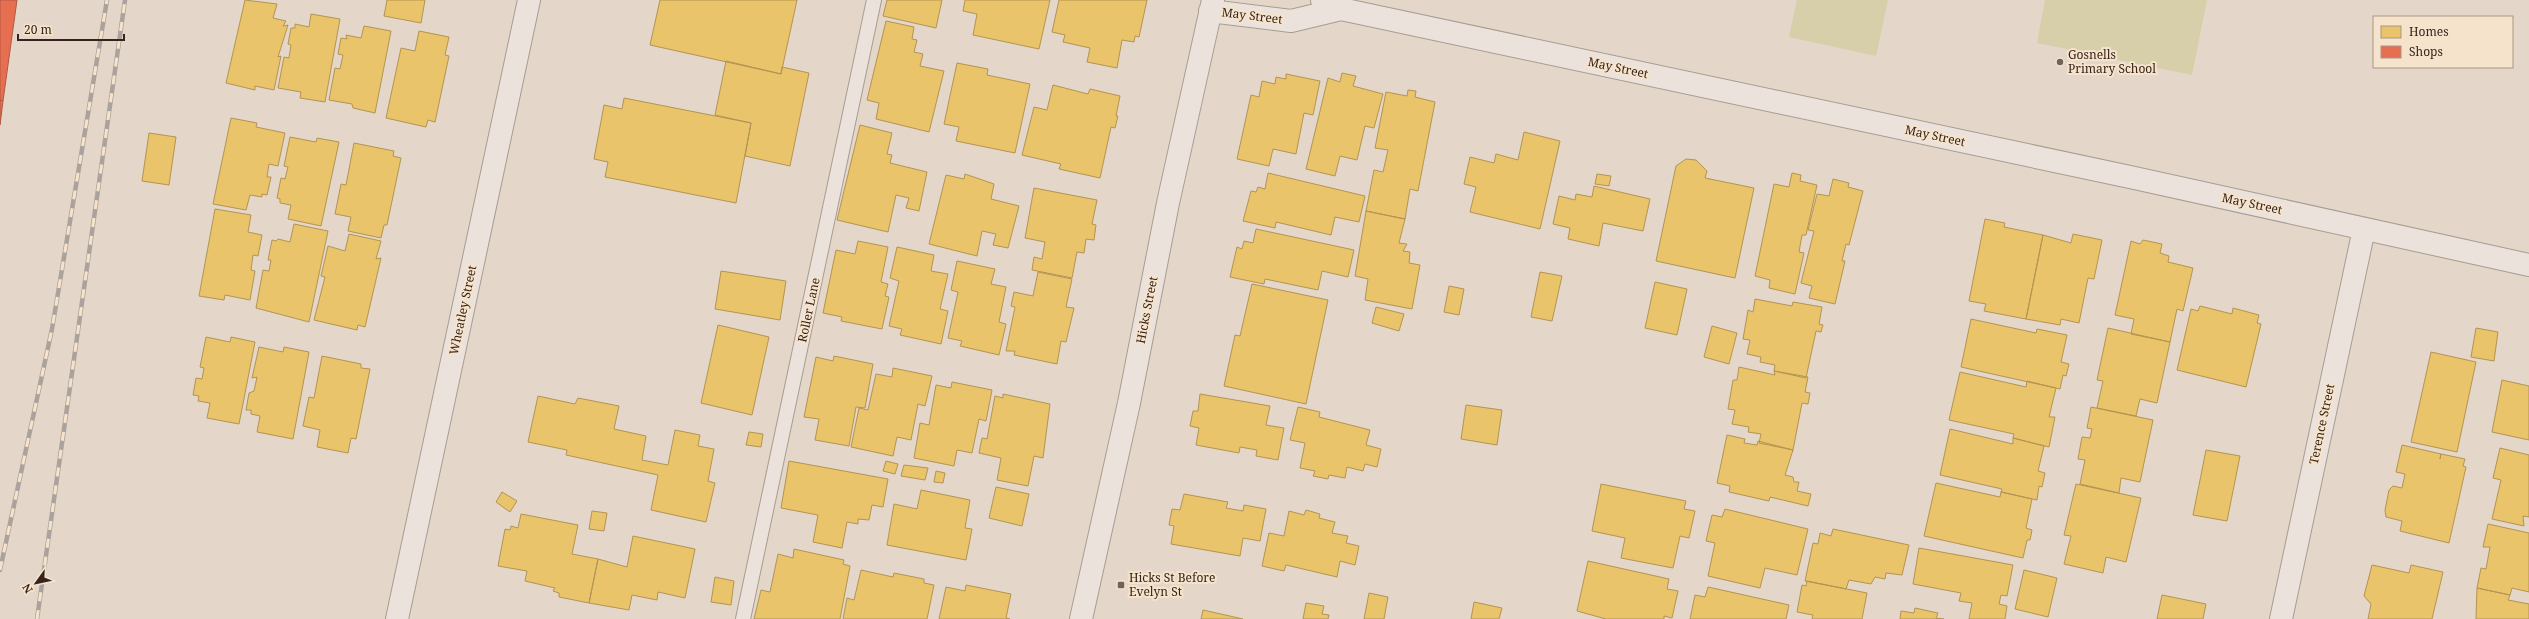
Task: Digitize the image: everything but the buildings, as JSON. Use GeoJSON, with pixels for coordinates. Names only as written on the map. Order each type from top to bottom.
{"type":"FeatureCollection","features":[{"type":"Feature","properties":{"kind":"street","name":"Wheatley Street"},"geometry":{"type":"LineString","coordinates":[[397,619],[529,0]]}},
{"type":"Feature","properties":{"kind":"street","name":"May Street"},"geometry":{"type":"LineString","coordinates":[[1211,5],[1291,21],[1332,5],[2529,265]]}},
{"type":"Feature","properties":{"kind":"street","name":"Hicks Street"},"geometry":{"type":"LineString","coordinates":[[1081,619],[1129,403],[1168,203],[1211,5]]}},
{"type":"Feature","properties":{"kind":"street","name":"Terence Street"},"geometry":{"type":"LineString","coordinates":[[2281,619],[2364,229]]}},
{"type":"Feature","properties":{"kind":"lane","name":"Roller Lane"},"geometry":{"type":"LineString","coordinates":[[743,619],[874,0]]}},
{"type":"Feature","properties":{"kind":"shaded area"},"geometry":{"type":"Polygon","coordinates":[[[1797,0],[1888,0],[1876,56],[1789,37],[1797,0]]]}},
{"type":"Feature","properties":{"kind":"shaded area"},"geometry":{"type":"Polygon","coordinates":[[[2045,0],[2207,0],[2192,75],[2037,43],[2045,0]]]}},
{"type":"Feature","properties":{"kind":"railway"},"geometry":{"type":"LineString","coordinates":[[0,570],[52,329],[107,0]]}},
{"type":"Feature","properties":{"kind":"railway"},"geometry":{"type":"LineString","coordinates":[[37,619],[125,0]]}},
{"type":"Feature","properties":{"kind":"place","name":"Gosnells Primary School"},"geometry":{"type":"Point","coordinates":[2060,62]}},
{"type":"Feature","properties":{"kind":"place","name":"Hicks St Before Evelyn St"},"geometry":{"type":"Point","coordinates":[1121,585]}}]}
